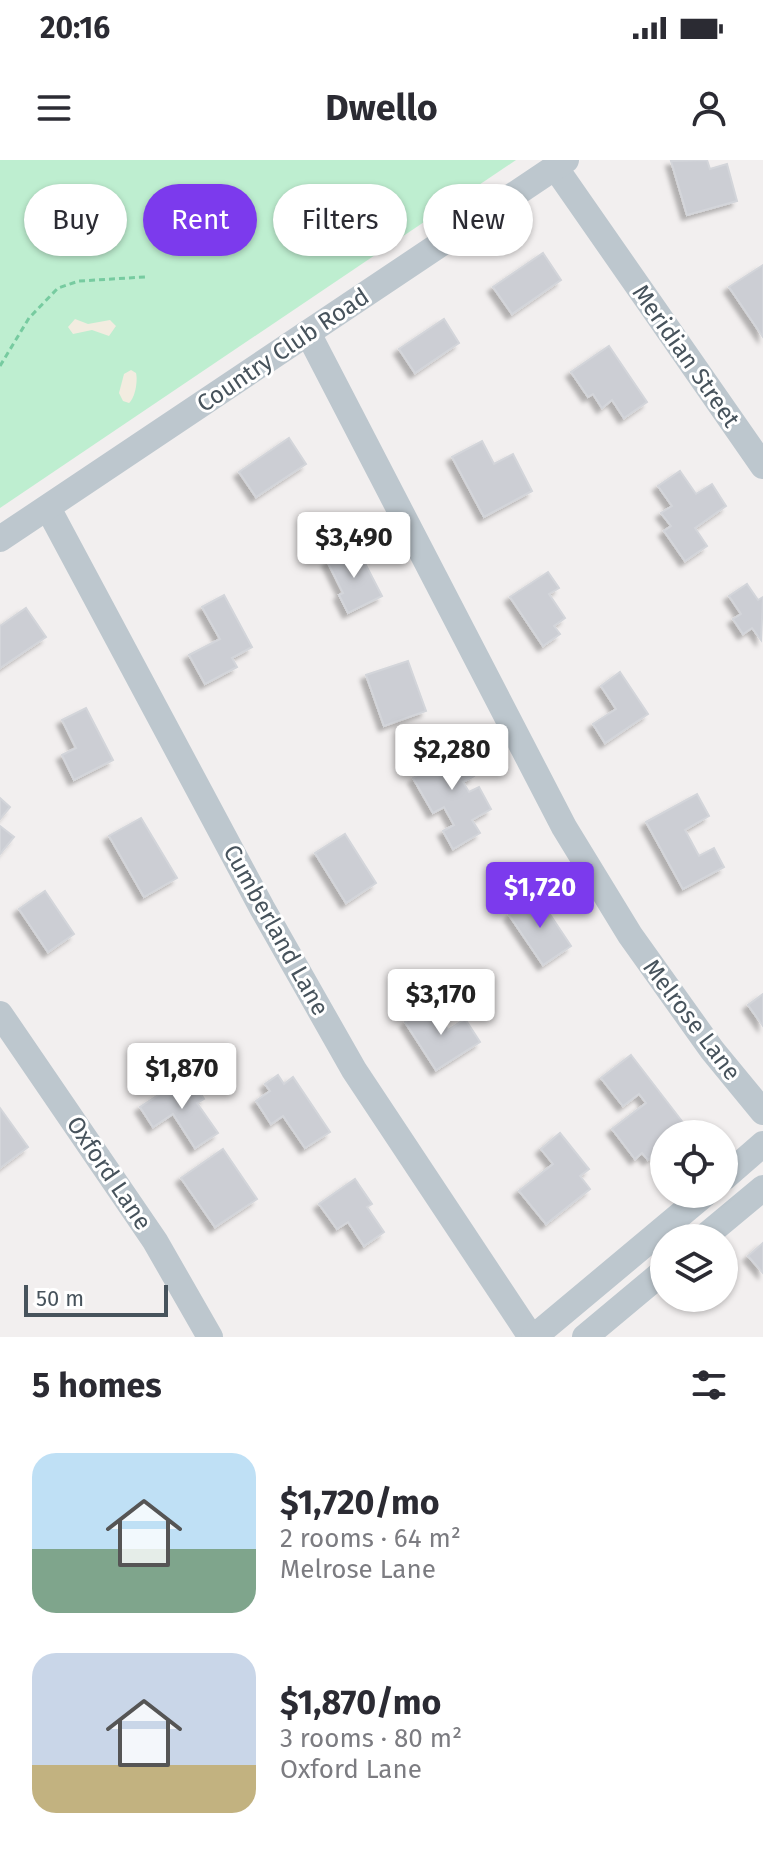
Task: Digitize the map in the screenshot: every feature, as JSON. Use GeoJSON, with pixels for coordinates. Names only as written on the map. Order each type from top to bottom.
{"type":"FeatureCollection","features":[{"type":"Feature","properties":{"kind":"street","name":"Country Club Road"},"geometry":{"type":"LineString","coordinates":[[0,539],[560,164]]}},
{"type":"Feature","properties":{"kind":"street","name":"Meridian Street"},"geometry":{"type":"LineString","coordinates":[[560,164],[763,466]]}},
{"type":"Feature","properties":{"kind":"street","name":"Melrose Lane"},"geometry":{"type":"LineString","coordinates":[[308,333],[564,827],[630,935],[712,1050],[763,1112]]}},
{"type":"Feature","properties":{"kind":"street","name":"Cumberland Lane"},"geometry":{"type":"LineString","coordinates":[[48,508],[262,908],[354,1070],[532,1337]]}},
{"type":"Feature","properties":{"kind":"street","name":"Oxford Lane"},"geometry":{"type":"LineString","coordinates":[[0,1014],[155,1241],[210,1337]]}},
{"type":"Feature","properties":{"kind":"street"},"geometry":{"type":"LineString","coordinates":[[738,1166],[763,1144]]}},
{"type":"Feature","properties":{"kind":"street"},"geometry":{"type":"LineString","coordinates":[[720,1224],[763,1188]]}},
{"type":"Feature","properties":{"kind":"street"},"geometry":{"type":"LineString","coordinates":[[532,1337],[688,1208]]}},
{"type":"Feature","properties":{"kind":"street"},"geometry":{"type":"LineString","coordinates":[[585,1337],[650,1283]]}},
{"type":"Feature","properties":{"kind":"path"},"geometry":{"type":"LineString","coordinates":[[0,366],[29,318],[58,288],[79,281],[145,277]]}},
{"type":"Feature","properties":{"kind":"green space"},"geometry":{"type":"Polygon","coordinates":[[[0,160],[516,160],[480,184],[423,184],[423,223],[407,234],[407,184],[273,184],[273,256],[374,256],[0,508],[0,160]]]}},
{"type":"Feature","properties":{"kind":"sand"},"geometry":{"type":"Polygon","coordinates":[[[75,319],[88,324],[110,320],[116,326],[109,336],[92,330],[73,334],[68,327],[75,319]]]}},
{"type":"Feature","properties":{"kind":"sand"},"geometry":{"type":"Polygon","coordinates":[[[131,370],[136,373],[137,380],[129,403],[123,401],[119,393],[124,374],[131,370]]]}},
{"type":"Feature","properties":{"kind":"building"},"geometry":{"type":"Polygon","coordinates":[[[707,160],[710,169],[727,164],[737,201],[687,215],[671,161],[707,160]]]}},
{"type":"Feature","properties":{"kind":"building"},"geometry":{"type":"Polygon","coordinates":[[[543,253],[561,280],[512,314],[493,287],[543,253]]]}},
{"type":"Feature","properties":{"kind":"building"},"geometry":{"type":"Polygon","coordinates":[[[763,265],[763,337],[729,287],[763,265]]]}},
{"type":"Feature","properties":{"kind":"building"},"geometry":{"type":"Polygon","coordinates":[[[444,319],[459,343],[415,373],[399,349],[444,319]]]}},
{"type":"Feature","properties":{"kind":"building"},"geometry":{"type":"Polygon","coordinates":[[[609,346],[647,402],[624,418],[612,400],[602,408],[593,394],[588,397],[571,372],[609,346]]]}},
{"type":"Feature","properties":{"kind":"building"},"geometry":{"type":"Polygon","coordinates":[[[289,438],[306,464],[256,497],[239,472],[289,438]]]}},
{"type":"Feature","properties":{"kind":"building"},"geometry":{"type":"Polygon","coordinates":[[[482,441],[494,464],[513,454],[532,491],[484,517],[452,457],[482,441]]]}},
{"type":"Feature","properties":{"kind":"building"},"geometry":{"type":"Polygon","coordinates":[[[680,471],[696,494],[712,484],[726,506],[695,528],[707,546],[685,561],[664,531],[671,526],[661,513],[672,506],[658,486],[680,471]]]}},
{"type":"Feature","properties":{"kind":"building"},"geometry":{"type":"Polygon","coordinates":[[[356,546],[382,596],[348,613],[339,595],[343,593],[327,561],[356,546]]]}},
{"type":"Feature","properties":{"kind":"building"},"geometry":{"type":"Polygon","coordinates":[[[548,572],[559,588],[549,594],[565,618],[554,626],[560,634],[543,646],[510,597],[548,572]]]}},
{"type":"Feature","properties":{"kind":"building"},"geometry":{"type":"Polygon","coordinates":[[[747,584],[758,600],[763,597],[761,640],[752,628],[743,634],[733,619],[741,614],[729,596],[747,584]]]}},
{"type":"Feature","properties":{"kind":"building"},"geometry":{"type":"Polygon","coordinates":[[[224,595],[252,647],[232,658],[237,667],[205,684],[189,655],[220,639],[202,607],[224,595]]]}},
{"type":"Feature","properties":{"kind":"building"},"geometry":{"type":"Polygon","coordinates":[[[26,608],[46,637],[0,668],[0,626],[26,608]]]}},
{"type":"Feature","properties":{"kind":"building"},"geometry":{"type":"Polygon","coordinates":[[[408,661],[426,711],[384,726],[366,675],[408,661]]]}},
{"type":"Feature","properties":{"kind":"building"},"geometry":{"type":"Polygon","coordinates":[[[620,672],[648,714],[605,743],[593,724],[616,709],[601,686],[620,672]]]}},
{"type":"Feature","properties":{"kind":"building"},"geometry":{"type":"Polygon","coordinates":[[[86,708],[113,760],[74,780],[62,755],[76,748],[62,720],[86,708]]]}},
{"type":"Feature","properties":{"kind":"building"},"geometry":{"type":"Polygon","coordinates":[[[453,740],[474,776],[463,782],[469,792],[479,787],[491,809],[472,820],[480,833],[453,849],[443,831],[454,825],[444,807],[433,813],[413,778],[427,769],[421,759],[453,740]]]}},
{"type":"Feature","properties":{"kind":"building"},"geometry":{"type":"Polygon","coordinates":[[[697,794],[709,816],[685,830],[699,856],[714,848],[724,867],[683,889],[646,822],[697,794]]]}},
{"type":"Feature","properties":{"kind":"building"},"geometry":{"type":"Polygon","coordinates":[[[0,798],[10,807],[0,819],[0,798]]]}},
{"type":"Feature","properties":{"kind":"building"},"geometry":{"type":"Polygon","coordinates":[[[141,818],[177,878],[144,897],[109,836],[141,818]]]}},
{"type":"Feature","properties":{"kind":"building"},"geometry":{"type":"Polygon","coordinates":[[[0,826],[14,837],[0,854],[0,826]]]}},
{"type":"Feature","properties":{"kind":"building"},"geometry":{"type":"Polygon","coordinates":[[[345,834],[376,883],[346,903],[315,853],[345,834]]]}},
{"type":"Feature","properties":{"kind":"building"},"geometry":{"type":"Polygon","coordinates":[[[45,891],[74,934],[48,952],[19,909],[45,891]]]}},
{"type":"Feature","properties":{"kind":"building"},"geometry":{"type":"Polygon","coordinates":[[[537,895],[571,946],[543,965],[509,915],[537,895]]]}},
{"type":"Feature","properties":{"kind":"building"},"geometry":{"type":"Polygon","coordinates":[[[763,994],[763,1026],[748,1005],[763,994]]]}},
{"type":"Feature","properties":{"kind":"building"},"geometry":{"type":"Polygon","coordinates":[[[432,1005],[448,1030],[465,1019],[480,1042],[436,1070],[405,1022],[432,1005]]]}},
{"type":"Feature","properties":{"kind":"building"},"geometry":{"type":"Polygon","coordinates":[[[631,1055],[681,1120],[650,1120],[648,1160],[642,1153],[635,1159],[612,1129],[646,1103],[639,1094],[623,1106],[601,1078],[631,1055]]]}},
{"type":"Feature","properties":{"kind":"building"},"geometry":{"type":"Polygon","coordinates":[[[189,1075],[204,1099],[197,1103],[218,1133],[195,1148],[173,1114],[153,1127],[140,1107],[189,1075]]]}},
{"type":"Feature","properties":{"kind":"building"},"geometry":{"type":"Polygon","coordinates":[[[278,1075],[284,1084],[293,1077],[330,1132],[305,1148],[283,1116],[271,1124],[256,1101],[270,1091],[265,1084],[278,1075]]]}},
{"type":"Feature","properties":{"kind":"building"},"geometry":{"type":"Polygon","coordinates":[[[0,1108],[28,1147],[0,1168],[0,1108]]]}},
{"type":"Feature","properties":{"kind":"building"},"geometry":{"type":"Polygon","coordinates":[[[560,1133],[589,1169],[580,1176],[590,1189],[546,1224],[519,1191],[553,1164],[541,1149],[560,1133]]]}},
{"type":"Feature","properties":{"kind":"building"},"geometry":{"type":"Polygon","coordinates":[[[223,1149],[257,1199],[215,1227],[181,1178],[223,1149]]]}},
{"type":"Feature","properties":{"kind":"building"},"geometry":{"type":"Polygon","coordinates":[[[355,1179],[372,1204],[367,1207],[384,1232],[364,1246],[348,1222],[337,1229],[319,1204],[355,1179]]]}},
{"type":"Feature","properties":{"kind":"building"},"geometry":{"type":"Polygon","coordinates":[[[763,1243],[763,1273],[748,1256],[763,1243]]]}}]}
